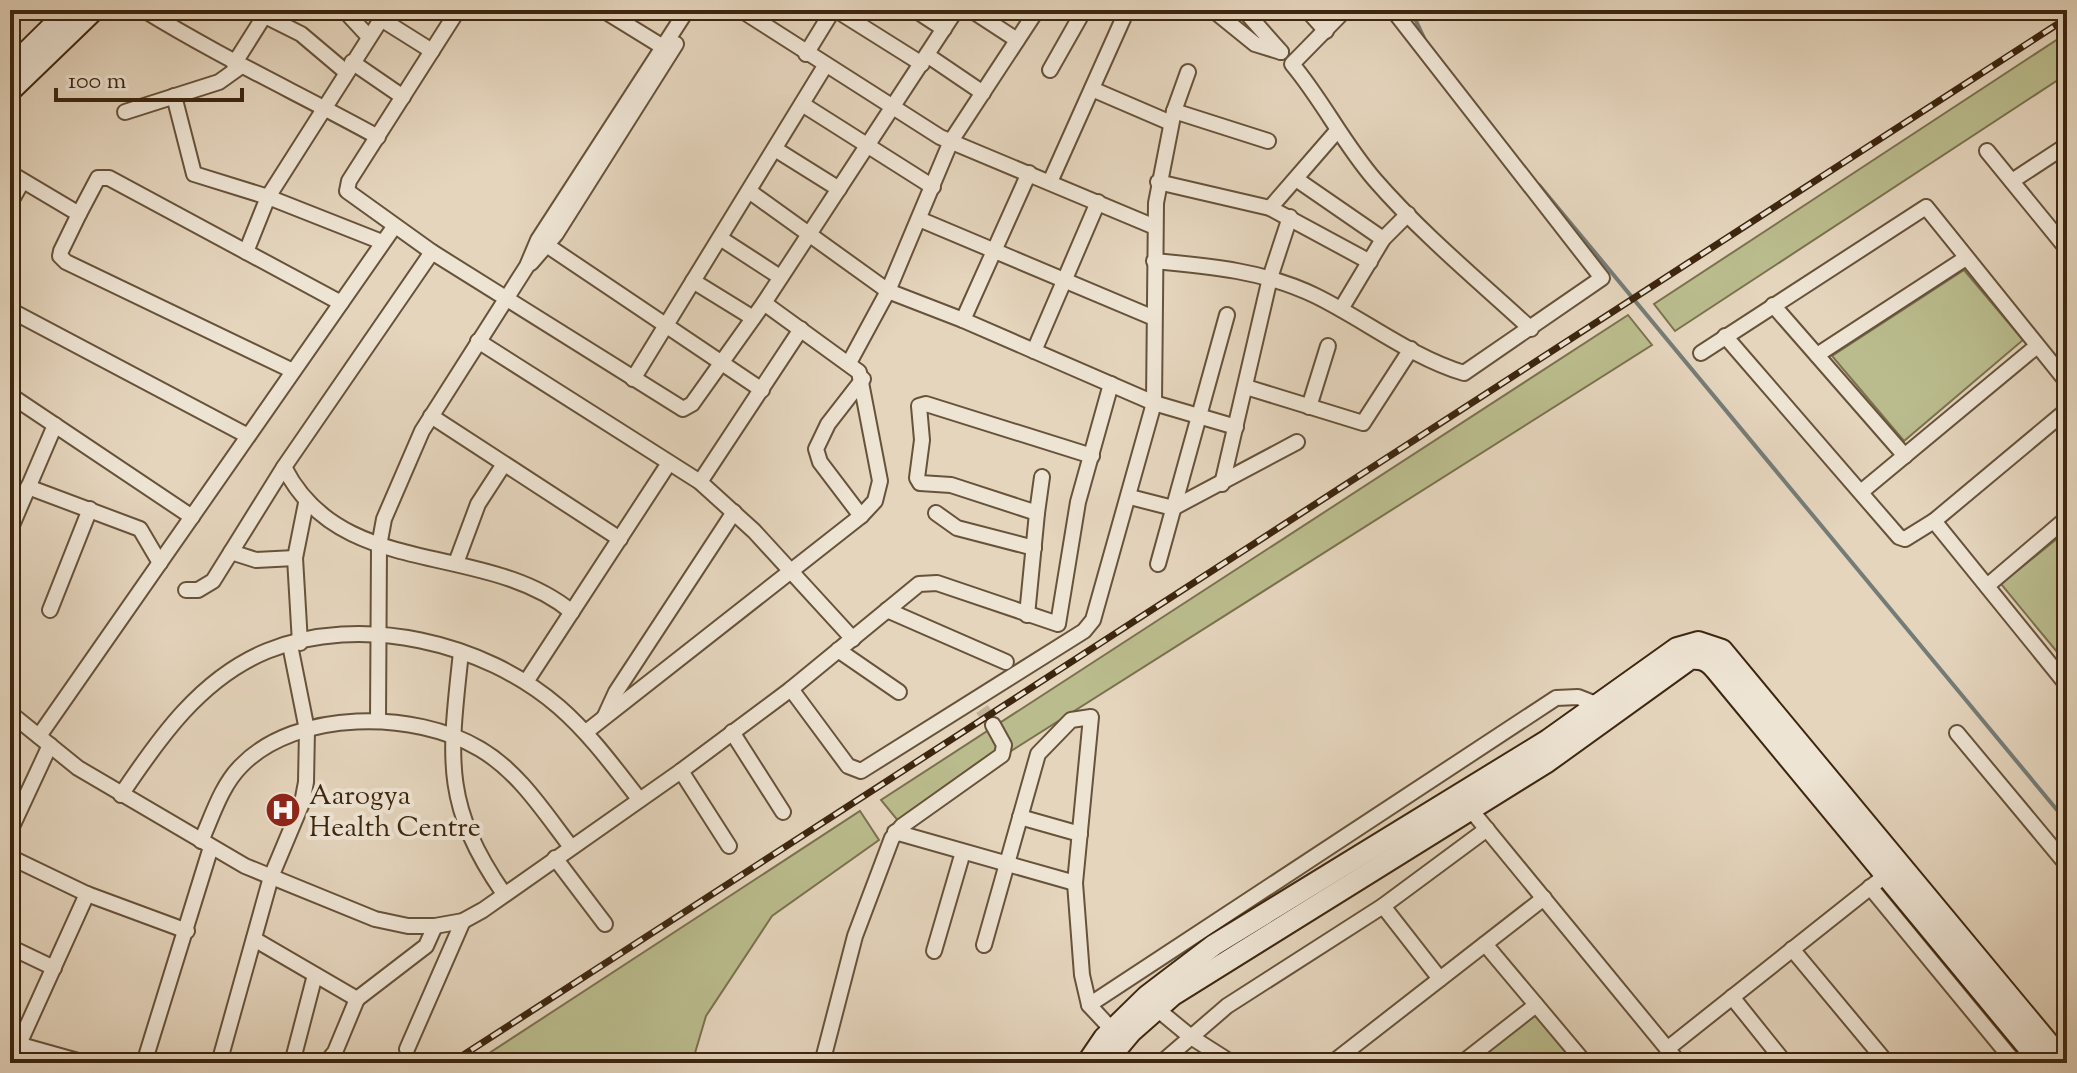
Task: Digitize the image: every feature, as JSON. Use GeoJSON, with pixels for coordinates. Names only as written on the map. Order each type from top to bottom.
{"type":"FeatureCollection","features":[{"type":"Feature","properties":{"kind":"street"},"geometry":{"type":"LineString","coordinates":[[10,68],[61,18],[94,10]]}},
{"type":"Feature","properties":{"kind":"street"},"geometry":{"type":"LineString","coordinates":[[144,10],[237,65],[378,137]]}},
{"type":"Feature","properties":{"kind":"street"},"geometry":{"type":"LineString","coordinates":[[344,10],[369,37]]}},
{"type":"Feature","properties":{"kind":"street"},"geometry":{"type":"LineString","coordinates":[[458,10],[349,181],[347,191],[432,252],[683,409],[692,404],[764,303],[956,10]]}},
{"type":"Feature","properties":{"kind":"street"},"geometry":{"type":"LineString","coordinates":[[603,10],[663,47]]}},
{"type":"Feature","properties":{"kind":"street"},"geometry":{"type":"LineString","coordinates":[[651,74],[663,47],[687,10]]}},
{"type":"Feature","properties":{"kind":"street"},"geometry":{"type":"LineString","coordinates":[[378,721],[379,546],[392,493],[431,416],[478,341],[651,74],[698,10]]}},
{"type":"Feature","properties":{"kind":"street"},"geometry":{"type":"LineString","coordinates":[[741,10],[825,66],[951,141],[1155,227]]}},
{"type":"Feature","properties":{"kind":"street"},"geometry":{"type":"LineString","coordinates":[[806,54],[835,10],[983,93]]}},
{"type":"Feature","properties":{"kind":"street"},"geometry":{"type":"LineString","coordinates":[[915,10],[944,29]]}},
{"type":"Feature","properties":{"kind":"street"},"geometry":{"type":"LineString","coordinates":[[971,10],[1017,40]]}},
{"type":"Feature","properties":{"kind":"street"},"geometry":{"type":"LineString","coordinates":[[849,363],[888,291],[951,141],[1037,10]]}},
{"type":"Feature","properties":{"kind":"street"},"geometry":{"type":"LineString","coordinates":[[1050,70],[1084,10]]}},
{"type":"Feature","properties":{"kind":"street"},"geometry":{"type":"LineString","coordinates":[[1050,182],[1127,10]]}},
{"type":"Feature","properties":{"kind":"street"},"geometry":{"type":"LineString","coordinates":[[1213,10],[1255,44],[1281,52],[1244,10]]}},
{"type":"Feature","properties":{"kind":"street"},"geometry":{"type":"LineString","coordinates":[[1307,10],[1326,31]]}},
{"type":"Feature","properties":{"kind":"street"},"geometry":{"type":"LineString","coordinates":[[1345,10],[1292,64],[1321,99],[1336,132],[1375,181],[1531,329]]}},
{"type":"Feature","properties":{"kind":"street"},"geometry":{"type":"LineString","coordinates":[[1154,261],[1225,268],[1270,278],[1341,309],[1411,349],[1464,373],[1599,281],[1602,274],[1393,10]]}},
{"type":"Feature","properties":{"kind":"street"},"geometry":{"type":"LineString","coordinates":[[125,112],[228,79],[267,13],[349,67],[403,97]]}},
{"type":"Feature","properties":{"kind":"street"},"geometry":{"type":"LineString","coordinates":[[246,252],[268,197],[384,14],[432,51]]}},
{"type":"Feature","properties":{"kind":"street"},"geometry":{"type":"LineString","coordinates":[[10,91],[61,18]]}},
{"type":"Feature","properties":{"kind":"street"},"geometry":{"type":"LineString","coordinates":[[633,379],[825,66]]}},
{"type":"Feature","properties":{"kind":"street"},"geometry":{"type":"LineString","coordinates":[[791,689],[855,771],[867,768],[979,704],[1084,631],[1093,620],[1154,403],[1154,261],[1158,182],[1172,117],[1188,72]]}},
{"type":"Feature","properties":{"kind":"street"},"geometry":{"type":"LineString","coordinates":[[1092,89],[1172,117],[1268,141]]}},
{"type":"Feature","properties":{"kind":"street"},"geometry":{"type":"LineString","coordinates":[[174,96],[194,174],[268,197],[382,242]]}},
{"type":"Feature","properties":{"kind":"street"},"geometry":{"type":"LineString","coordinates":[[802,104],[933,187]]}},
{"type":"Feature","properties":{"kind":"street"},"geometry":{"type":"LineString","coordinates":[[1270,208],[1336,132]]}},
{"type":"Feature","properties":{"kind":"street"},"geometry":{"type":"LineString","coordinates":[[2012,181],[2067,145]]}},
{"type":"Feature","properties":{"kind":"street"},"geometry":{"type":"LineString","coordinates":[[775,149],[839,189]]}},
{"type":"Feature","properties":{"kind":"street"},"geometry":{"type":"LineString","coordinates":[[1987,151],[2067,249]]}},
{"type":"Feature","properties":{"kind":"street"},"geometry":{"type":"LineString","coordinates":[[963,320],[1029,173]]}},
{"type":"Feature","properties":{"kind":"street"},"geometry":{"type":"LineString","coordinates":[[293,371],[66,262],[60,256],[61,251],[98,178],[103,177],[341,303]]}},
{"type":"Feature","properties":{"kind":"street"},"geometry":{"type":"LineString","coordinates":[[10,203],[16,178],[79,214]]}},
{"type":"Feature","properties":{"kind":"street"},"geometry":{"type":"LineString","coordinates":[[1296,179],[1383,239]]}},
{"type":"Feature","properties":{"kind":"street"},"geometry":{"type":"LineString","coordinates":[[1158,182],[1270,208],[1370,262]]}},
{"type":"Feature","properties":{"kind":"street"},"geometry":{"type":"LineString","coordinates":[[749,191],[888,291],[1154,403],[1236,427]]}},
{"type":"Feature","properties":{"kind":"street"},"geometry":{"type":"LineString","coordinates":[[1034,351],[1098,202]]}},
{"type":"Feature","properties":{"kind":"street"},"geometry":{"type":"LineString","coordinates":[[1701,353],[1921,208],[1929,210],[2067,382]]}},
{"type":"Feature","properties":{"kind":"street"},"geometry":{"type":"LineString","coordinates":[[1341,309],[1383,239],[1408,214]]}},
{"type":"Feature","properties":{"kind":"street"},"geometry":{"type":"LineString","coordinates":[[1222,484],[1270,278],[1290,217]]}},
{"type":"Feature","properties":{"kind":"street"},"geometry":{"type":"LineString","coordinates":[[919,219],[1154,318]]}},
{"type":"Feature","properties":{"kind":"street"},"geometry":{"type":"LineString","coordinates":[[12,821],[45,741],[160,563],[394,227]]}},
{"type":"Feature","properties":{"kind":"street"},"geometry":{"type":"LineString","coordinates":[[720,238],[780,277]]}},
{"type":"Feature","properties":{"kind":"street"},"geometry":{"type":"LineString","coordinates":[[543,243],[762,390]]}},
{"type":"Feature","properties":{"kind":"street"},"geometry":{"type":"LineString","coordinates":[[186,590],[198,590],[213,581],[284,467],[432,252]]}},
{"type":"Feature","properties":{"kind":"street"},"geometry":{"type":"LineString","coordinates":[[1817,355],[1966,258]]}},
{"type":"Feature","properties":{"kind":"street"},"geometry":{"type":"LineString","coordinates":[[693,281],[753,318]]}},
{"type":"Feature","properties":{"kind":"street"},"geometry":{"type":"LineString","coordinates":[[586,732],[861,516],[875,501],[880,481],[863,379],[849,363],[764,303]]}},
{"type":"Feature","properties":{"kind":"street"},"geometry":{"type":"LineString","coordinates":[[1773,305],[1905,456]]}},
{"type":"Feature","properties":{"kind":"street"},"geometry":{"type":"LineString","coordinates":[[10,310],[248,436]]}},
{"type":"Feature","properties":{"kind":"street"},"geometry":{"type":"LineString","coordinates":[[1158,564],[1227,315]]}},
{"type":"Feature","properties":{"kind":"street"},"geometry":{"type":"LineString","coordinates":[[700,482],[801,329]]}},
{"type":"Feature","properties":{"kind":"street"},"geometry":{"type":"LineString","coordinates":[[1725,336],[1905,539],[1934,521],[2067,410]]}},
{"type":"Feature","properties":{"kind":"street"},"geometry":{"type":"LineString","coordinates":[[478,341],[700,482],[791,570],[853,639]]}},
{"type":"Feature","properties":{"kind":"street"},"geometry":{"type":"LineString","coordinates":[[1309,407],[1328,346]]}},
{"type":"Feature","properties":{"kind":"street"},"geometry":{"type":"LineString","coordinates":[[1861,492],[2037,346]]}},
{"type":"Feature","properties":{"kind":"street"},"geometry":{"type":"LineString","coordinates":[[1246,387],[1363,423],[1411,349]]}},
{"type":"Feature","properties":{"kind":"street"},"geometry":{"type":"LineString","coordinates":[[861,516],[820,462],[816,449],[828,424],[863,379]]}},
{"type":"Feature","properties":{"kind":"street"},"geometry":{"type":"LineString","coordinates":[[10,713],[121,795],[271,877],[375,919],[408,926],[435,926],[463,921],[681,771],[791,689],[912,588],[927,582],[1052,623],[1061,621],[1073,526],[1111,384]]}},
{"type":"Feature","properties":{"kind":"street"},"geometry":{"type":"LineString","coordinates":[[10,395],[192,517]]}},
{"type":"Feature","properties":{"kind":"street"},"geometry":{"type":"LineString","coordinates":[[1037,513],[951,485],[917,481],[922,440],[919,406],[926,404],[1092,456]]}},
{"type":"Feature","properties":{"kind":"street"},"geometry":{"type":"LineString","coordinates":[[431,416],[620,539]]}},
{"type":"Feature","properties":{"kind":"street"},"geometry":{"type":"LineString","coordinates":[[12,520],[55,425]]}},
{"type":"Feature","properties":{"kind":"street"},"geometry":{"type":"LineString","coordinates":[[1130,497],[1173,508],[1297,442]]}},
{"type":"Feature","properties":{"kind":"street"},"geometry":{"type":"LineString","coordinates":[[526,682],[669,463]]}},
{"type":"Feature","properties":{"kind":"street"},"geometry":{"type":"LineString","coordinates":[[456,563],[478,504],[504,464]]}},
{"type":"Feature","properties":{"kind":"street"},"geometry":{"type":"LineString","coordinates":[[284,467],[306,503],[322,517],[379,546],[456,563],[531,587],[556,599],[572,612]]}},
{"type":"Feature","properties":{"kind":"street"},"geometry":{"type":"LineString","coordinates":[[1027,615],[1042,477]]}},
{"type":"Feature","properties":{"kind":"street"},"geometry":{"type":"LineString","coordinates":[[28,487],[140,529],[160,563]]}},
{"type":"Feature","properties":{"kind":"street"},"geometry":{"type":"LineString","coordinates":[[219,1063],[271,877],[302,803],[309,760],[295,644],[295,558],[306,503]]}},
{"type":"Feature","properties":{"kind":"street"},"geometry":{"type":"LineString","coordinates":[[50,610],[90,509]]}},
{"type":"Feature","properties":{"kind":"street"},"geometry":{"type":"LineString","coordinates":[[603,720],[616,692],[734,512]]}},
{"type":"Feature","properties":{"kind":"street"},"geometry":{"type":"LineString","coordinates":[[936,513],[957,528],[1034,548]]}},
{"type":"Feature","properties":{"kind":"street"},"geometry":{"type":"LineString","coordinates":[[1934,521],[2067,685]]}},
{"type":"Feature","properties":{"kind":"street"},"geometry":{"type":"LineString","coordinates":[[1987,586],[2066,522]]}},
{"type":"Feature","properties":{"kind":"street"},"geometry":{"type":"LineString","coordinates":[[231,552],[256,560],[295,558]]}},
{"type":"Feature","properties":{"kind":"street"},"geometry":{"type":"LineString","coordinates":[[887,610],[1006,662]]}},
{"type":"Feature","properties":{"kind":"street"},"geometry":{"type":"LineString","coordinates":[[121,795],[156,742],[195,700],[236,669],[266,652],[295,644],[336,636],[379,636],[424,641],[461,652],[526,682],[586,732],[639,799]]}},
{"type":"Feature","properties":{"kind":"street"},"geometry":{"type":"LineString","coordinates":[[1089,1005],[1548,740],[1677,648],[1722,650],[2065,1063]]}},
{"type":"Feature","properties":{"kind":"street"},"geometry":{"type":"LineString","coordinates":[[838,650],[899,692]]}},
{"type":"Feature","properties":{"kind":"street"},"geometry":{"type":"LineString","coordinates":[[1087,1063],[1118,1035],[1173,995],[1547,762],[1690,659],[1698,650]]}},
{"type":"Feature","properties":{"kind":"street"},"geometry":{"type":"LineString","coordinates":[[1698,650],[2015,1063]]}},
{"type":"Feature","properties":{"kind":"street"},"geometry":{"type":"LineString","coordinates":[[461,652],[452,736],[454,779],[469,839],[504,894]]}},
{"type":"Feature","properties":{"kind":"street"},"geometry":{"type":"LineString","coordinates":[[1105,1063],[1118,1035],[1147,996],[1376,813],[1556,698],[1578,697],[1596,704]]}},
{"type":"Feature","properties":{"kind":"street"},"geometry":{"type":"LineString","coordinates":[[984,945],[1034,763],[1045,743],[1071,720],[1091,717],[1075,883],[1082,975],[1089,1005],[1118,1035]]}},
{"type":"Feature","properties":{"kind":"street"},"geometry":{"type":"LineString","coordinates":[[144,1063],[187,931],[206,844],[225,789],[239,767],[263,748],[333,722],[378,721],[452,736],[480,749],[508,770],[571,847]]}},
{"type":"Feature","properties":{"kind":"street"},"geometry":{"type":"LineString","coordinates":[[822,1063],[855,936],[895,832],[1002,755],[1004,745],[993,725]]}},
{"type":"Feature","properties":{"kind":"street"},"geometry":{"type":"LineString","coordinates":[[732,732],[783,812]]}},
{"type":"Feature","properties":{"kind":"street"},"geometry":{"type":"LineString","coordinates":[[1957,733],[2067,865]]}},
{"type":"Feature","properties":{"kind":"street"},"geometry":{"type":"LineString","coordinates":[[681,771],[729,846]]}},
{"type":"Feature","properties":{"kind":"street"},"geometry":{"type":"LineString","coordinates":[[1471,810],[1679,1063]]}},
{"type":"Feature","properties":{"kind":"street"},"geometry":{"type":"LineString","coordinates":[[1020,817],[1080,834]]}},
{"type":"Feature","properties":{"kind":"street"},"geometry":{"type":"LineString","coordinates":[[1161,1063],[1227,1006],[1383,906],[1487,829]]}},
{"type":"Feature","properties":{"kind":"street"},"geometry":{"type":"LineString","coordinates":[[895,832],[1075,883]]}},
{"type":"Feature","properties":{"kind":"street"},"geometry":{"type":"LineString","coordinates":[[934,951],[963,852]]}},
{"type":"Feature","properties":{"kind":"street"},"geometry":{"type":"LineString","coordinates":[[10,857],[87,894],[187,931]]}},
{"type":"Feature","properties":{"kind":"street"},"geometry":{"type":"LineString","coordinates":[[555,858],[605,924]]}},
{"type":"Feature","properties":{"kind":"street"},"geometry":{"type":"LineString","coordinates":[[1667,1049],[1878,881]]}},
{"type":"Feature","properties":{"kind":"street"},"geometry":{"type":"LineString","coordinates":[[1878,881],[2041,1063]]}},
{"type":"Feature","properties":{"kind":"street"},"geometry":{"type":"LineString","coordinates":[[85,1063],[14,1043],[54,968],[87,894]]}},
{"type":"Feature","properties":{"kind":"street"},"geometry":{"type":"LineString","coordinates":[[1336,1062],[1544,898]]}},
{"type":"Feature","properties":{"kind":"street"},"geometry":{"type":"LineString","coordinates":[[1383,906],[1440,979]]}},
{"type":"Feature","properties":{"kind":"street"},"geometry":{"type":"LineString","coordinates":[[407,1049],[463,921]]}},
{"type":"Feature","properties":{"kind":"street"},"geometry":{"type":"LineString","coordinates":[[326,1063],[335,1052],[357,999],[426,946],[435,926]]}},
{"type":"Feature","properties":{"kind":"street"},"geometry":{"type":"LineString","coordinates":[[254,939],[357,999]]}},
{"type":"Feature","properties":{"kind":"street"},"geometry":{"type":"LineString","coordinates":[[1485,944],[1585,1063]]}},
{"type":"Feature","properties":{"kind":"street"},"geometry":{"type":"LineString","coordinates":[[10,947],[54,968]]}},
{"type":"Feature","properties":{"kind":"street"},"geometry":{"type":"LineString","coordinates":[[1792,949],[1887,1063]]}},
{"type":"Feature","properties":{"kind":"street"},"geometry":{"type":"LineString","coordinates":[[292,1063],[315,975]]}},
{"type":"Feature","properties":{"kind":"street"},"geometry":{"type":"LineString","coordinates":[[1732,997],[1785,1063]]}},
{"type":"Feature","properties":{"kind":"street"},"geometry":{"type":"LineString","coordinates":[[1462,1063],[1536,1005]]}},
{"type":"Feature","properties":{"kind":"street"},"geometry":{"type":"LineString","coordinates":[[1157,1009],[1191,1037],[1232,1063]]}},
{"type":"Feature","properties":{"kind":"green space"},"geometry":{"type":"Polygon","coordinates":[[[2067,33],[2067,74],[1675,331],[1654,304],[2067,33]]]}},
{"type":"Feature","properties":{"kind":"green space"},"geometry":{"type":"Polygon","coordinates":[[[1964,270],[2023,340],[1904,441],[1832,356],[1964,270]]]}},
{"type":"Feature","properties":{"kind":"green space"},"geometry":{"type":"Polygon","coordinates":[[[1628,315],[1652,345],[899,822],[881,800],[1628,315]]]}},
{"type":"Feature","properties":{"kind":"green space"},"geometry":{"type":"Polygon","coordinates":[[[2064,533],[2067,537],[2067,664],[2001,584],[2064,533]]]}},
{"type":"Feature","properties":{"kind":"green space"},"geometry":{"type":"Polygon","coordinates":[[[860,811],[879,840],[772,916],[706,1016],[692,1063],[474,1063],[860,811]]]}},
{"type":"Feature","properties":{"kind":"green space"},"geometry":{"type":"Polygon","coordinates":[[[1534,1013],[1575,1063],[1474,1063],[1534,1013]]]}},
{"type":"Feature","properties":{"kind":"waterway"},"geometry":{"type":"LineString","coordinates":[[1411,10],[1425,40]]}},
{"type":"Feature","properties":{"kind":"waterway"},"geometry":{"type":"LineString","coordinates":[[1539,185],[2067,822]]}},
{"type":"Feature","properties":{"kind":"tunnel"},"geometry":{"type":"LineString","coordinates":[[982,709],[993,725]]}},
{"type":"Feature","properties":{"kind":"railway"},"geometry":{"type":"LineString","coordinates":[[451,1063],[2067,18]]}},
{"type":"Feature","properties":{"kind":"place","name":"Aarogya Health Centre"},"geometry":{"type":"Point","coordinates":[283,810]}}]}
